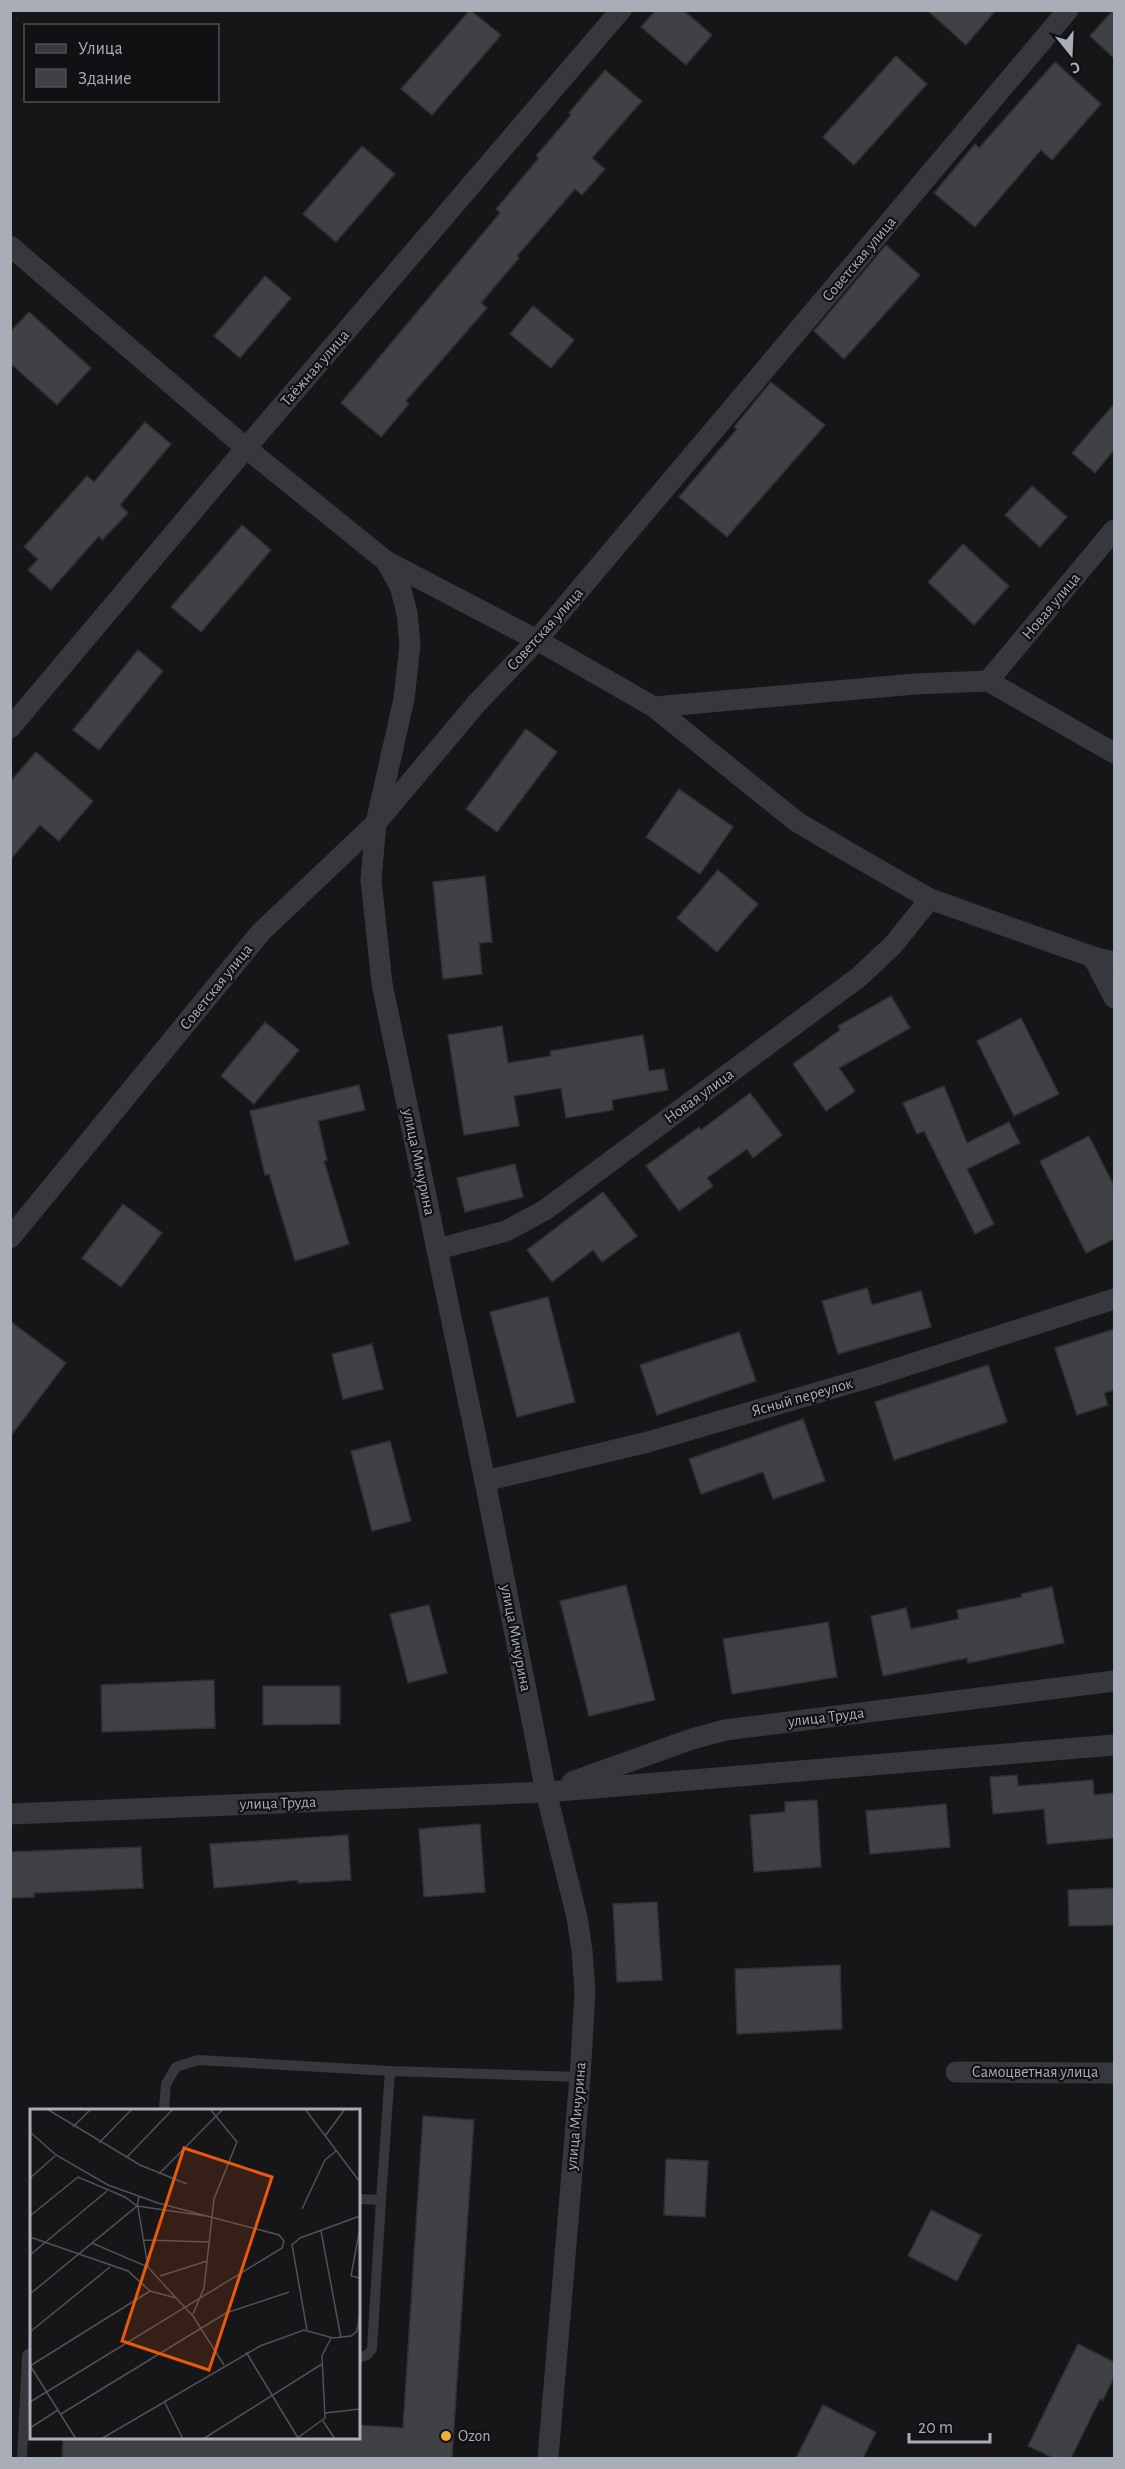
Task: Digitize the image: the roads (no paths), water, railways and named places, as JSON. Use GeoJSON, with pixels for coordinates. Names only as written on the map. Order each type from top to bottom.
{"type":"FeatureCollection","features":[{"type":"Feature","properties":{"kind":"street","name":"Таёжная улица"},"geometry":{"type":"LineString","coordinates":[[10,728],[621,10]]}},
{"type":"Feature","properties":{"kind":"street","name":"Советская улица"},"geometry":{"type":"LineString","coordinates":[[10,1238],[261,932],[376,823],[477,703],[537,640],[1068,10]]}},
{"type":"Feature","properties":{"kind":"street"},"geometry":{"type":"LineString","coordinates":[[10,246],[246,448],[386,561],[537,640],[654,707],[797,822],[930,899],[1093,957],[1114,962]]}},
{"type":"Feature","properties":{"kind":"street","name":"Новая улица"},"geometry":{"type":"LineString","coordinates":[[988,681],[1114,530]]}},
{"type":"Feature","properties":{"kind":"street","name":"улица Мичурина"},"geometry":{"type":"LineString","coordinates":[[386,561],[400,586],[407,613],[410,645],[404,699],[376,823],[371,880],[382,984],[438,1249],[546,1792],[577,1917],[582,1952],[585,1992],[580,2077],[548,2458]]}},
{"type":"Feature","properties":{"kind":"street"},"geometry":{"type":"LineString","coordinates":[[654,707],[915,684],[988,681],[1114,753]]}},
{"type":"Feature","properties":{"kind":"street","name":"Новая улица"},"geometry":{"type":"LineString","coordinates":[[438,1249],[506,1231],[545,1210],[859,977],[893,945],[930,899]]}},
{"type":"Feature","properties":{"kind":"street"},"geometry":{"type":"LineString","coordinates":[[1093,957],[1114,998]]}},
{"type":"Feature","properties":{"kind":"street","name":"Ясный переулок"},"geometry":{"type":"LineString","coordinates":[[485,1481],[659,1438],[871,1377],[1114,1299]]}},
{"type":"Feature","properties":{"kind":"street","name":"улица Труда"},"geometry":{"type":"LineString","coordinates":[[546,1792],[692,1739],[724,1730],[1114,1681]]}},
{"type":"Feature","properties":{"kind":"street","name":"улица Труда"},"geometry":{"type":"LineString","coordinates":[[10,1814],[546,1792],[1114,1744]]}},
{"type":"Feature","properties":{"kind":"street","name":"Самоцветная улица"},"geometry":{"type":"LineString","coordinates":[[956,2072],[1114,2073]]}},
{"type":"Feature","properties":{"kind":"lane"},"geometry":{"type":"LineString","coordinates":[[164,2109],[166,2084],[176,2067],[198,2060],[390,2071],[580,2077]]}},
{"type":"Feature","properties":{"kind":"lane"},"geometry":{"type":"LineString","coordinates":[[360,2357],[367,2355],[372,2349],[390,2071]]}},
{"type":"Feature","properties":{"kind":"lane"},"geometry":{"type":"LineString","coordinates":[[360,2199],[381,2200]]}},
{"type":"Feature","properties":{"kind":"lane"},"geometry":{"type":"LineString","coordinates":[[22,2458],[27,2355],[30,2353]]}},
{"type":"Feature","properties":{"kind":"place","name":"Ozon"},"geometry":{"type":"Point","coordinates":[446,2436]}}]}
